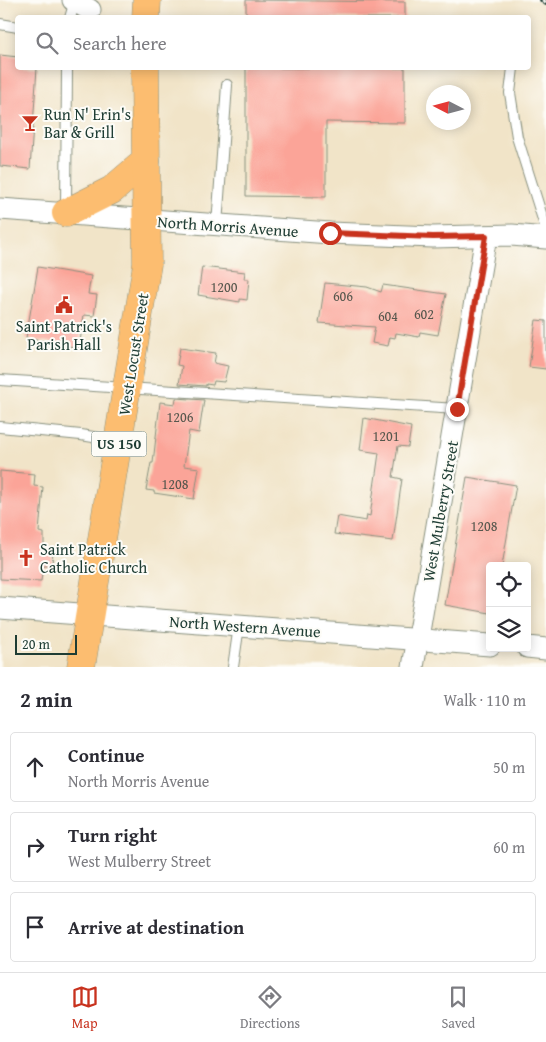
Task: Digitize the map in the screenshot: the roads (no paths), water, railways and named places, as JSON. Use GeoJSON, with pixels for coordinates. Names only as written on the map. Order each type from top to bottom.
{"type":"FeatureCollection","features":[{"type":"Feature","properties":{"kind":"main road"},"geometry":{"type":"LineString","coordinates":[[146,15],[147,0]]}},
{"type":"Feature","properties":{"kind":"main road","name":"West Locust Street"},"geometry":{"type":"LineString","coordinates":[[81,667],[148,264],[145,70]]}},
{"type":"Feature","properties":{"kind":"main road"},"geometry":{"type":"LineString","coordinates":[[66,213],[112,190],[146,161]]}},
{"type":"Feature","properties":{"kind":"street","name":"North Morris Avenue"},"geometry":{"type":"LineString","coordinates":[[0,208],[330,233],[433,237],[546,238]]}},
{"type":"Feature","properties":{"kind":"street","name":"West Mulberry Street"},"geometry":{"type":"LineString","coordinates":[[413,667],[486,236]]}},
{"type":"Feature","properties":{"kind":"street","name":"North Western Avenue"},"geometry":{"type":"LineString","coordinates":[[0,608],[486,645]]}},
{"type":"Feature","properties":{"kind":"street"},"geometry":{"type":"LineString","coordinates":[[531,648],[546,649]]}},
{"type":"Feature","properties":{"kind":"lane"},"geometry":{"type":"LineString","coordinates":[[0,24],[15,26]]}},
{"type":"Feature","properties":{"kind":"lane"},"geometry":{"type":"LineString","coordinates":[[66,213],[67,70]]}},
{"type":"Feature","properties":{"kind":"lane"},"geometry":{"type":"LineString","coordinates":[[513,70],[510,93],[517,137],[546,229]]}},
{"type":"Feature","properties":{"kind":"lane"},"geometry":{"type":"LineString","coordinates":[[217,225],[226,85]]}},
{"type":"Feature","properties":{"kind":"lane"},"geometry":{"type":"LineString","coordinates":[[0,380],[97,384],[128,388],[457,409]]}},
{"type":"Feature","properties":{"kind":"lane"},"geometry":{"type":"LineString","coordinates":[[0,427],[81,435],[119,441]]}},
{"type":"Feature","properties":{"kind":"lane"},"geometry":{"type":"LineString","coordinates":[[233,667],[239,626]]}},
{"type":"Feature","properties":{"kind":"railway"},"geometry":{"type":"LineString","coordinates":[[542,0],[546,3]]}},
{"type":"Feature","properties":{"kind":"place","name":"Run N' Erin's Bar & Grill"},"geometry":{"type":"Point","coordinates":[30,123]}},
{"type":"Feature","properties":{"kind":"place","name":"Saint Patrick's Parish Hall"},"geometry":{"type":"Point","coordinates":[64,305]}},
{"type":"Feature","properties":{"kind":"place","name":"Saint Patrick Catholic Church"},"geometry":{"type":"Point","coordinates":[26,558]}}]}
